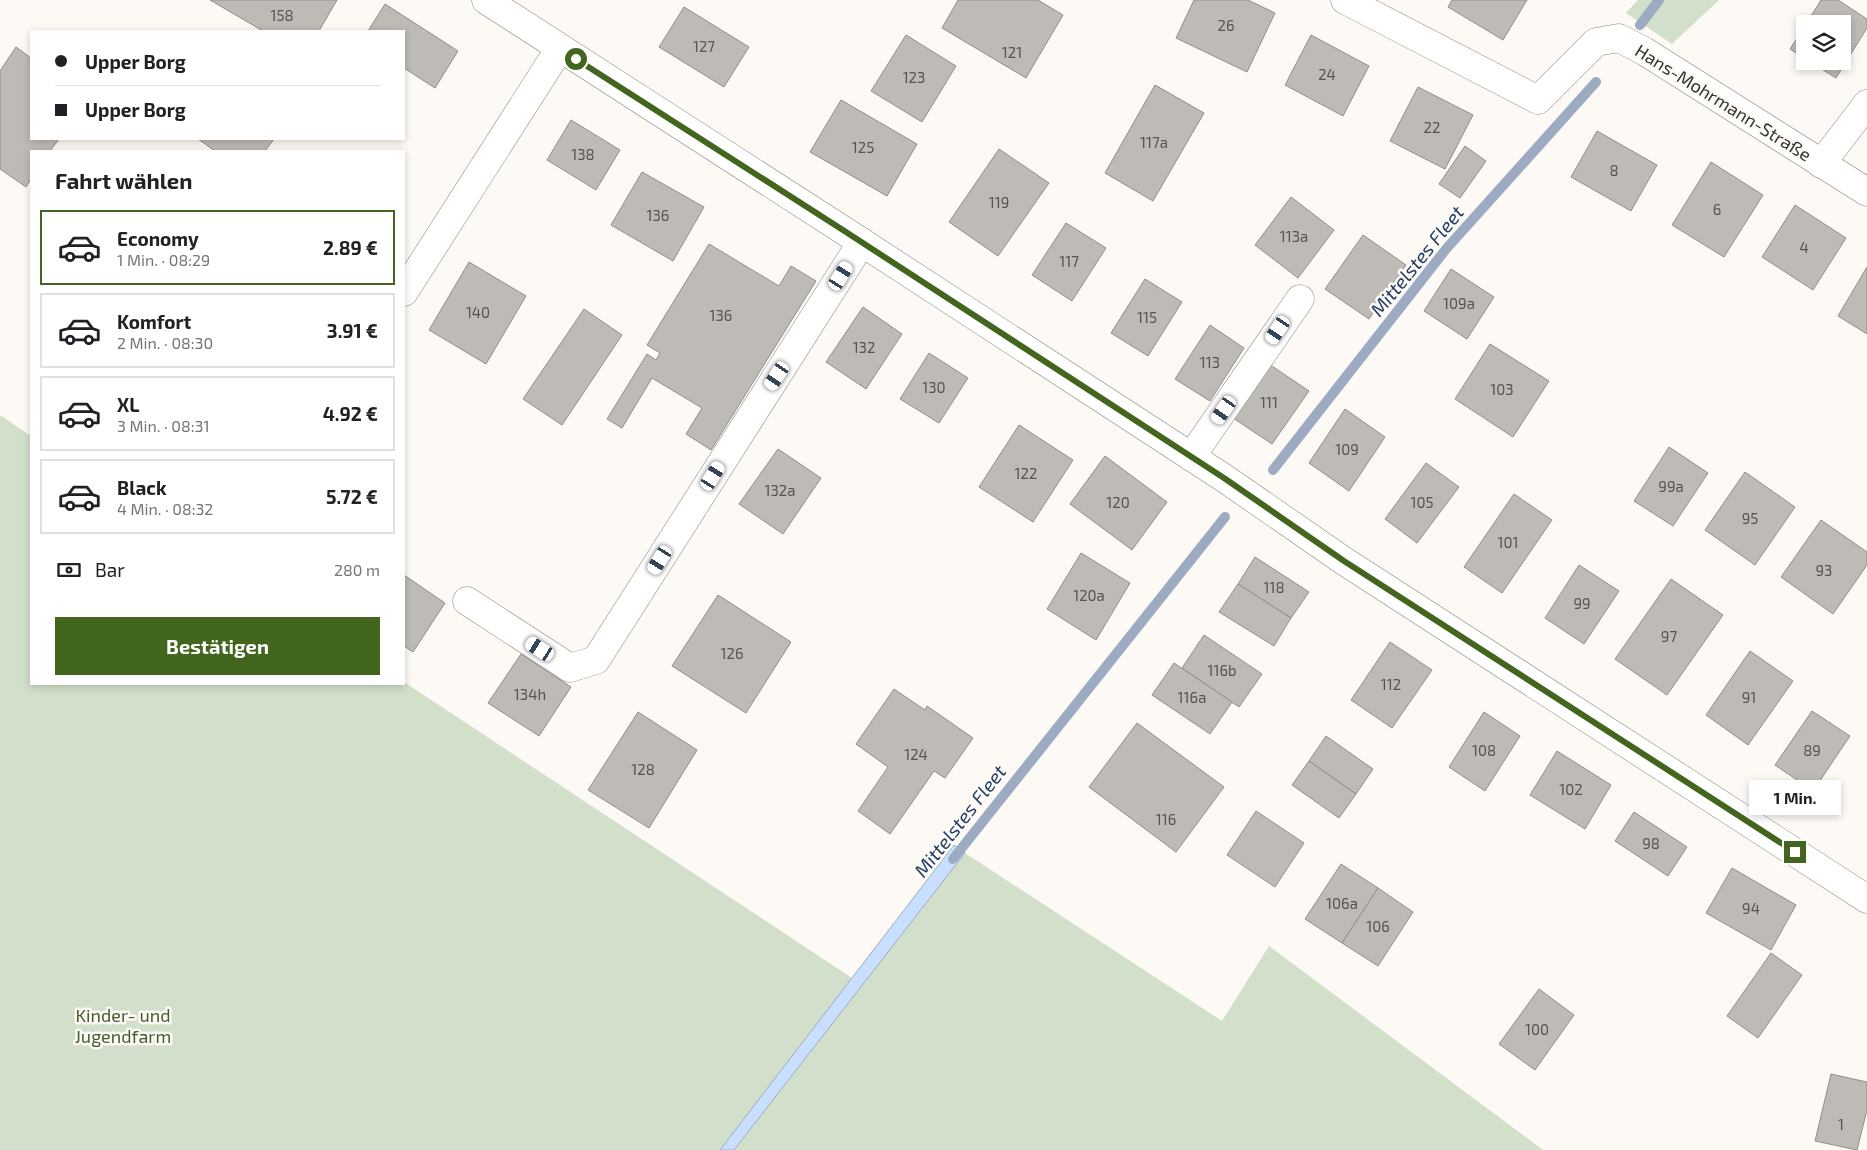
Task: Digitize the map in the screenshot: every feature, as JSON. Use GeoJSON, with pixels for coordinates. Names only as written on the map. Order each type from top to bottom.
{"type":"FeatureCollection","features":[{"type":"Feature","properties":{"kind":"street"},"geometry":{"type":"LineString","coordinates":[[486,0],[862,242],[1191,457],[1344,561],[1867,899]]}},
{"type":"Feature","properties":{"kind":"street","name":"Hans-Mohrmann-Straße"},"geometry":{"type":"LineString","coordinates":[[1345,0],[1538,100],[1596,42],[1618,38],[1644,51],[1867,192]]}},
{"type":"Feature","properties":{"kind":"street"},"geometry":{"type":"LineString","coordinates":[[405,290],[560,48]]}},
{"type":"Feature","properties":{"kind":"street","name":"Hans-Mohrmann-Straße"},"geometry":{"type":"LineString","coordinates":[[1821,164],[1867,104]]}},
{"type":"Feature","properties":{"kind":"street"},"geometry":{"type":"LineString","coordinates":[[467,601],[570,668],[596,660],[862,242]]}},
{"type":"Feature","properties":{"kind":"street"},"geometry":{"type":"LineString","coordinates":[[1191,457],[1300,299]]}},
{"type":"Feature","properties":{"kind":"green space"},"geometry":{"type":"Polygon","coordinates":[[[1638,0],[1719,0],[1672,44],[1626,13],[1638,0]]]}},
{"type":"Feature","properties":{"kind":"green space","name":"Kinder- und Jugendfarm"},"geometry":{"type":"Polygon","coordinates":[[[0,415],[30,435],[30,685],[405,685],[405,683],[852,978],[720,1150],[0,1150],[0,415]]]}},
{"type":"Feature","properties":{"kind":"green space"},"geometry":{"type":"Polygon","coordinates":[[[965,853],[1222,1021],[1269,946],[1543,1150],[734,1150],[965,853]]]}},
{"type":"Feature","properties":{"kind":"water"},"geometry":{"type":"Polygon","coordinates":[[[954,845],[965,853],[734,1150],[720,1150],[954,845]]]}},
{"type":"Feature","properties":{"kind":"building"},"geometry":{"type":"Polygon","coordinates":[[[210,0],[337,0],[320,30],[261,30],[210,0]]]}},
{"type":"Feature","properties":{"kind":"building"},"geometry":{"type":"Polygon","coordinates":[[[958,0],[1038,0],[1063,15],[1026,78],[942,28],[958,0]]]}},
{"type":"Feature","properties":{"kind":"building"},"geometry":{"type":"Polygon","coordinates":[[[1194,0],[1248,0],[1275,13],[1247,72],[1176,38],[1194,0]]]}},
{"type":"Feature","properties":{"kind":"building"},"geometry":{"type":"Polygon","coordinates":[[[1452,0],[1527,0],[1503,40],[1448,7],[1452,0]]]}},
{"type":"Feature","properties":{"kind":"building"},"geometry":{"type":"Polygon","coordinates":[[[1821,0],[1838,0],[1867,19],[1867,28],[1851,54],[1851,15],[1812,15],[1821,0]]]}},
{"type":"Feature","properties":{"kind":"building"},"geometry":{"type":"Polygon","coordinates":[[[385,4],[458,51],[435,88],[405,69],[405,30],[369,30],[385,4]]]}},
{"type":"Feature","properties":{"kind":"building"},"geometry":{"type":"Polygon","coordinates":[[[684,7],[749,47],[724,87],[659,47],[684,7]]]}},
{"type":"Feature","properties":{"kind":"building"},"geometry":{"type":"Polygon","coordinates":[[[906,35],[956,66],[922,122],[871,91],[906,35]]]}},
{"type":"Feature","properties":{"kind":"building"},"geometry":{"type":"Polygon","coordinates":[[[1311,35],[1369,66],[1343,116],[1285,85],[1311,35]]]}},
{"type":"Feature","properties":{"kind":"building"},"geometry":{"type":"Polygon","coordinates":[[[1796,40],[1796,53],[1790,49],[1796,40]]]}},
{"type":"Feature","properties":{"kind":"building"},"geometry":{"type":"Polygon","coordinates":[[[16,47],[30,57],[30,140],[58,140],[51,150],[30,150],[30,181],[26,187],[0,169],[0,71],[16,47]]]}},
{"type":"Feature","properties":{"kind":"building"},"geometry":{"type":"Polygon","coordinates":[[[1823,70],[1841,70],[1836,78],[1823,70]]]}},
{"type":"Feature","properties":{"kind":"building"},"geometry":{"type":"Polygon","coordinates":[[[1155,85],[1204,113],[1153,201],[1105,173],[1155,85]]]}},
{"type":"Feature","properties":{"kind":"building"},"geometry":{"type":"Polygon","coordinates":[[[1418,87],[1473,115],[1445,169],[1390,141],[1418,87]]]}},
{"type":"Feature","properties":{"kind":"building"},"geometry":{"type":"Polygon","coordinates":[[[841,100],[917,144],[887,196],[810,152],[841,100]]]}},
{"type":"Feature","properties":{"kind":"building"},"geometry":{"type":"Polygon","coordinates":[[[571,120],[620,150],[596,190],[547,160],[571,120]]]}},
{"type":"Feature","properties":{"kind":"building"},"geometry":{"type":"Polygon","coordinates":[[[1597,131],[1657,165],[1631,211],[1571,177],[1597,131]]]}},
{"type":"Feature","properties":{"kind":"building"},"geometry":{"type":"Polygon","coordinates":[[[199,140],[273,140],[266,150],[214,150],[199,140]]]}},
{"type":"Feature","properties":{"kind":"building"},"geometry":{"type":"Polygon","coordinates":[[[1465,146],[1486,161],[1460,198],[1439,184],[1465,146]]]}},
{"type":"Feature","properties":{"kind":"building"},"geometry":{"type":"Polygon","coordinates":[[[999,149],[1049,183],[998,256],[949,222],[999,149]]]}},
{"type":"Feature","properties":{"kind":"building"},"geometry":{"type":"Polygon","coordinates":[[[1711,162],[1763,195],[1724,257],[1672,225],[1711,162]]]}},
{"type":"Feature","properties":{"kind":"building"},"geometry":{"type":"Polygon","coordinates":[[[642,172],[704,207],[673,261],[611,225],[642,172]]]}},
{"type":"Feature","properties":{"kind":"building"},"geometry":{"type":"Polygon","coordinates":[[[1291,197],[1334,230],[1298,278],[1255,245],[1291,197]]]}},
{"type":"Feature","properties":{"kind":"building"},"geometry":{"type":"Polygon","coordinates":[[[1795,205],[1846,238],[1813,290],[1762,257],[1795,205]]]}},
{"type":"Feature","properties":{"kind":"building"},"geometry":{"type":"Polygon","coordinates":[[[1066,223],[1106,248],[1072,301],[1032,275],[1066,223]]]}},
{"type":"Feature","properties":{"kind":"building"},"geometry":{"type":"Polygon","coordinates":[[[1363,235],[1406,265],[1369,319],[1325,289],[1363,235]]]}},
{"type":"Feature","properties":{"kind":"building"},"geometry":{"type":"Polygon","coordinates":[[[709,244],[779,286],[791,266],[816,281],[711,450],[686,434],[702,408],[652,378],[622,428],[607,419],[647,354],[656,360],[660,353],[647,345],[709,244]]]}},
{"type":"Feature","properties":{"kind":"building"},"geometry":{"type":"Polygon","coordinates":[[[469,262],[526,296],[486,364],[429,330],[469,262]]]}},
{"type":"Feature","properties":{"kind":"building"},"geometry":{"type":"Polygon","coordinates":[[[1867,267],[1867,334],[1838,316],[1867,267]]]}},
{"type":"Feature","properties":{"kind":"building"},"geometry":{"type":"Polygon","coordinates":[[[1451,269],[1494,297],[1467,339],[1424,311],[1451,269]]]}},
{"type":"Feature","properties":{"kind":"building"},"geometry":{"type":"Polygon","coordinates":[[[1145,279],[1182,302],[1148,356],[1111,333],[1145,279]]]}},
{"type":"Feature","properties":{"kind":"building"},"geometry":{"type":"Polygon","coordinates":[[[863,307],[902,334],[866,389],[826,362],[863,307]]]}},
{"type":"Feature","properties":{"kind":"building"},"geometry":{"type":"Polygon","coordinates":[[[584,309],[622,335],[562,425],[523,399],[584,309]]]}},
{"type":"Feature","properties":{"kind":"building"},"geometry":{"type":"Polygon","coordinates":[[[1210,325],[1244,348],[1210,401],[1175,379],[1210,325]]]}},
{"type":"Feature","properties":{"kind":"building"},"geometry":{"type":"Polygon","coordinates":[[[1490,344],[1549,381],[1513,437],[1455,399],[1490,344]]]}},
{"type":"Feature","properties":{"kind":"building"},"geometry":{"type":"Polygon","coordinates":[[[929,353],[968,378],[939,423],[900,399],[929,353]]]}},
{"type":"Feature","properties":{"kind":"building"},"geometry":{"type":"Polygon","coordinates":[[[1266,362],[1309,391],[1272,444],[1230,416],[1266,362]]]}},
{"type":"Feature","properties":{"kind":"building"},"geometry":{"type":"Polygon","coordinates":[[[1345,409],[1385,437],[1349,491],[1309,463],[1345,409]]]}},
{"type":"Feature","properties":{"kind":"building"},"geometry":{"type":"Polygon","coordinates":[[[1019,425],[1073,460],[1033,522],[979,487],[1019,425]]]}},
{"type":"Feature","properties":{"kind":"building"},"geometry":{"type":"Polygon","coordinates":[[[1669,447],[1708,473],[1673,526],[1634,501],[1669,447]]]}},
{"type":"Feature","properties":{"kind":"building"},"geometry":{"type":"Polygon","coordinates":[[[778,449],[821,478],[783,534],[739,504],[778,449]]]}},
{"type":"Feature","properties":{"kind":"building"},"geometry":{"type":"Polygon","coordinates":[[[1105,456],[1167,502],[1132,550],[1070,504],[1105,456]]]}},
{"type":"Feature","properties":{"kind":"building"},"geometry":{"type":"Polygon","coordinates":[[[1426,463],[1459,487],[1417,543],[1385,519],[1426,463]]]}},
{"type":"Feature","properties":{"kind":"building"},"geometry":{"type":"Polygon","coordinates":[[[1745,472],[1795,507],[1755,565],[1705,530],[1745,472]]]}},
{"type":"Feature","properties":{"kind":"building"},"geometry":{"type":"Polygon","coordinates":[[[1514,494],[1552,520],[1502,593],[1464,567],[1514,494]]]}},
{"type":"Feature","properties":{"kind":"building"},"geometry":{"type":"Polygon","coordinates":[[[1821,520],[1867,552],[1867,565],[1833,614],[1781,577],[1821,520]]]}},
{"type":"Feature","properties":{"kind":"building"},"geometry":{"type":"Polygon","coordinates":[[[1081,553],[1130,583],[1096,640],[1047,609],[1081,553]]]}},
{"type":"Feature","properties":{"kind":"building"},"geometry":{"type":"Polygon","coordinates":[[[1255,557],[1309,592],[1291,618],[1238,584],[1255,557]]]}},
{"type":"Feature","properties":{"kind":"building"},"geometry":{"type":"Polygon","coordinates":[[[1579,565],[1619,591],[1584,644],[1545,618],[1579,565]]]}},
{"type":"Feature","properties":{"kind":"building"},"geometry":{"type":"Polygon","coordinates":[[[405,576],[445,603],[413,652],[405,647],[405,576]]]}},
{"type":"Feature","properties":{"kind":"building"},"geometry":{"type":"Polygon","coordinates":[[[1671,579],[1723,615],[1667,695],[1615,659],[1671,579]]]}},
{"type":"Feature","properties":{"kind":"building"},"geometry":{"type":"Polygon","coordinates":[[[1238,584],[1291,618],[1274,646],[1219,612],[1238,584]]]}},
{"type":"Feature","properties":{"kind":"building"},"geometry":{"type":"Polygon","coordinates":[[[718,595],[791,642],[746,713],[672,666],[718,595]]]}},
{"type":"Feature","properties":{"kind":"building"},"geometry":{"type":"Polygon","coordinates":[[[1204,635],[1262,674],[1239,707],[1182,668],[1204,635]]]}},
{"type":"Feature","properties":{"kind":"building"},"geometry":{"type":"Polygon","coordinates":[[[1390,642],[1432,670],[1392,728],[1351,700],[1390,642]]]}},
{"type":"Feature","properties":{"kind":"building"},"geometry":{"type":"Polygon","coordinates":[[[1750,651],[1793,681],[1748,745],[1706,715],[1750,651]]]}},
{"type":"Feature","properties":{"kind":"building"},"geometry":{"type":"Polygon","coordinates":[[[521,654],[571,687],[539,736],[488,703],[521,654]]]}},
{"type":"Feature","properties":{"kind":"building"},"geometry":{"type":"Polygon","coordinates":[[[1174,663],[1232,702],[1210,734],[1152,695],[1174,663]]]}},
{"type":"Feature","properties":{"kind":"building"},"geometry":{"type":"Polygon","coordinates":[[[894,689],[925,710],[927,706],[973,738],[945,778],[934,771],[890,834],[858,811],[888,767],[856,744],[894,689]]]}},
{"type":"Feature","properties":{"kind":"building"},"geometry":{"type":"Polygon","coordinates":[[[1812,711],[1850,736],[1813,791],[1775,765],[1812,711]]]}},
{"type":"Feature","properties":{"kind":"building"},"geometry":{"type":"Polygon","coordinates":[[[638,712],[697,750],[649,828],[588,790],[638,712]]]}},
{"type":"Feature","properties":{"kind":"building"},"geometry":{"type":"Polygon","coordinates":[[[1484,712],[1520,736],[1485,791],[1449,767],[1484,712]]]}},
{"type":"Feature","properties":{"kind":"building"},"geometry":{"type":"Polygon","coordinates":[[[1137,723],[1224,787],[1176,852],[1089,787],[1137,723]]]}},
{"type":"Feature","properties":{"kind":"building"},"geometry":{"type":"Polygon","coordinates":[[[1326,736],[1373,769],[1356,794],[1309,761],[1326,736]]]}},
{"type":"Feature","properties":{"kind":"building"},"geometry":{"type":"Polygon","coordinates":[[[1557,751],[1611,785],[1585,829],[1530,795],[1557,751]]]}},
{"type":"Feature","properties":{"kind":"building"},"geometry":{"type":"Polygon","coordinates":[[[1309,761],[1356,794],[1339,818],[1292,785],[1309,761]]]}},
{"type":"Feature","properties":{"kind":"building"},"geometry":{"type":"Polygon","coordinates":[[[1256,811],[1304,843],[1275,887],[1227,855],[1256,811]]]}},
{"type":"Feature","properties":{"kind":"building"},"geometry":{"type":"Polygon","coordinates":[[[1634,812],[1687,847],[1668,876],[1615,841],[1634,812]]]}},
{"type":"Feature","properties":{"kind":"building"},"geometry":{"type":"Polygon","coordinates":[[[1341,864],[1378,888],[1342,943],[1305,919],[1341,864]]]}},
{"type":"Feature","properties":{"kind":"building"},"geometry":{"type":"Polygon","coordinates":[[[1732,868],[1796,905],[1771,950],[1706,913],[1732,868]]]}},
{"type":"Feature","properties":{"kind":"building"},"geometry":{"type":"Polygon","coordinates":[[[1378,888],[1413,912],[1378,966],[1342,943],[1378,888]]]}},
{"type":"Feature","properties":{"kind":"building"},"geometry":{"type":"Polygon","coordinates":[[[1771,953],[1802,975],[1758,1038],[1727,1016],[1771,953]]]}},
{"type":"Feature","properties":{"kind":"building"},"geometry":{"type":"Polygon","coordinates":[[[1539,989],[1574,1015],[1535,1070],[1499,1044],[1539,989]]]}},
{"type":"Feature","properties":{"kind":"building"},"geometry":{"type":"Polygon","coordinates":[[[1831,1074],[1867,1082],[1867,1110],[1857,1150],[1815,1141],[1831,1074]]]}},
{"type":"Feature","properties":{"kind":"waterway","name":"Mittelstes Fleet"},"geometry":{"type":"LineString","coordinates":[[1640,25],[1659,0]]}},
{"type":"Feature","properties":{"kind":"waterway","name":"Mittelstes Fleet"},"geometry":{"type":"LineString","coordinates":[[1273,470],[1446,249],[1596,82]]}},
{"type":"Feature","properties":{"kind":"waterway","name":"Mittelstes Fleet"},"geometry":{"type":"LineString","coordinates":[[953,859],[1225,517]]}},
{"type":"Feature","properties":{"kind":"route"},"geometry":{"type":"LineString","coordinates":[[576,59],[846,232],[1224,478],[1344,561],[1795,852]]}}]}
